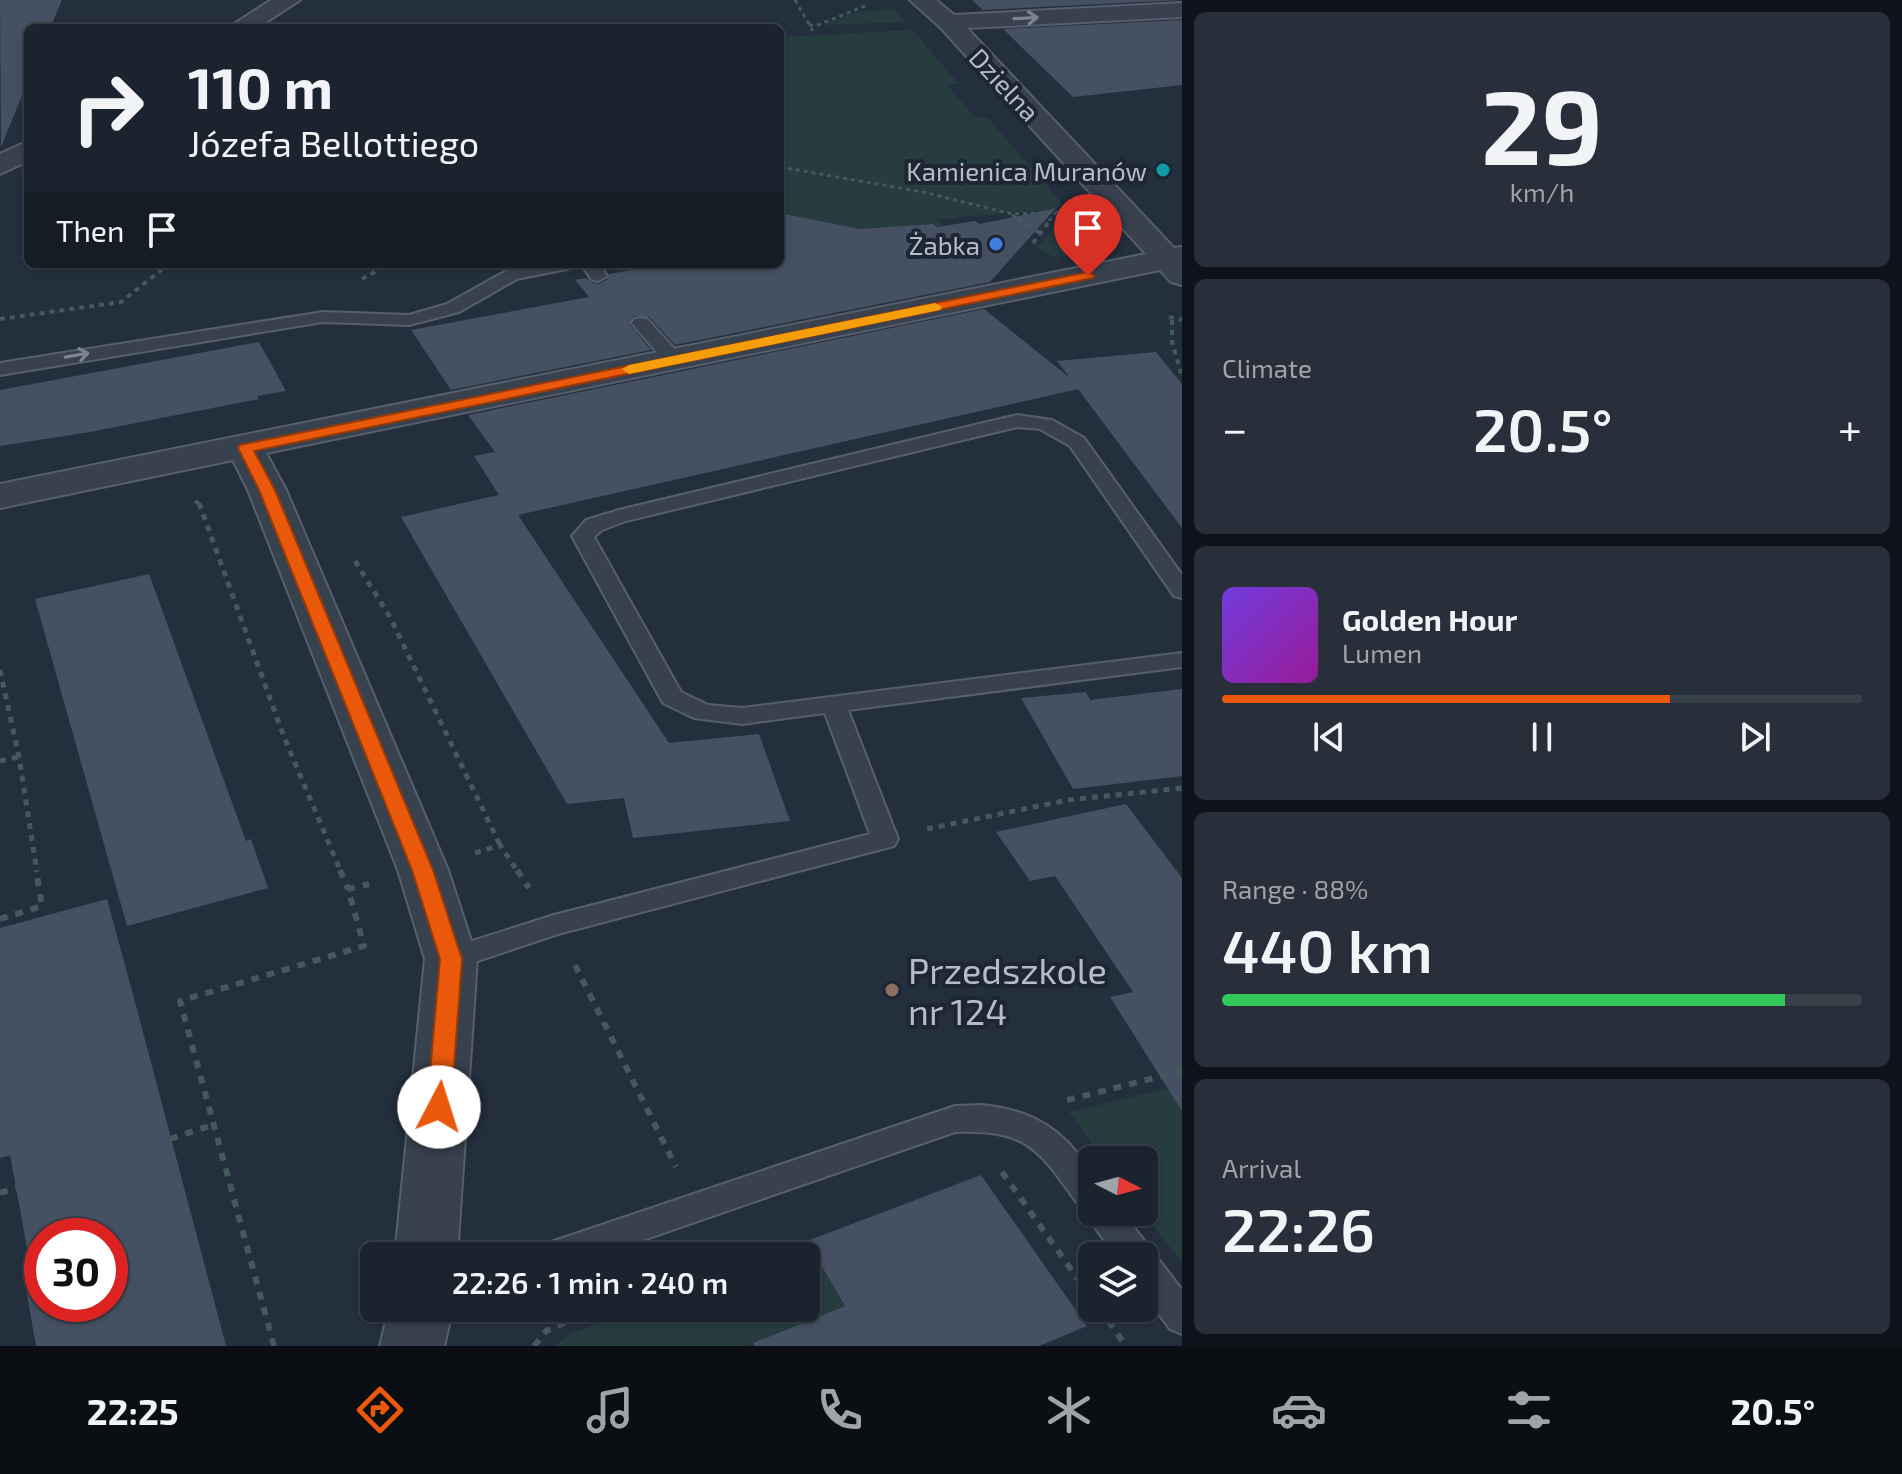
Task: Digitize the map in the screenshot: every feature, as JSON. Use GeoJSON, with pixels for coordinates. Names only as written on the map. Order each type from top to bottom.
{"type":"FeatureCollection","features":[{"type":"Feature","properties":{"kind":"street"},"geometry":{"type":"LineString","coordinates":[[247,24],[288,0]]}},
{"type":"Feature","properties":{"kind":"street","name":"Dzielna"},"geometry":{"type":"LineString","coordinates":[[922,0],[948,22],[1177,264]]}},
{"type":"Feature","properties":{"kind":"street"},"geometry":{"type":"LineString","coordinates":[[948,22],[1182,10]]}},
{"type":"Feature","properties":{"kind":"street"},"geometry":{"type":"LineString","coordinates":[[0,166],[24,151]]}},
{"type":"Feature","properties":{"kind":"street"},"geometry":{"type":"LineString","coordinates":[[0,496],[674,360],[1177,264]]}},
{"type":"Feature","properties":{"kind":"street"},"geometry":{"type":"LineString","coordinates":[[245,448],[267,490],[423,870],[451,959],[427,1242]]}},
{"type":"Feature","properties":{"kind":"street"},"geometry":{"type":"LineString","coordinates":[[412,1346],[418,1322]]}},
{"type":"Feature","properties":{"kind":"lane"},"geometry":{"type":"LineString","coordinates":[[0,369],[323,317],[400,320],[430,315],[453,308],[512,275],[546,268]]}},
{"type":"Feature","properties":{"kind":"lane"},"geometry":{"type":"LineString","coordinates":[[641,323],[674,360]]}},
{"type":"Feature","properties":{"kind":"lane"},"geometry":{"type":"LineString","coordinates":[[1182,591],[1077,442],[1045,424],[1017,421],[619,516],[594,525],[583,536],[672,697],[703,712],[742,716],[1182,660]]}},
{"type":"Feature","properties":{"kind":"lane"},"geometry":{"type":"LineString","coordinates":[[451,959],[554,925],[885,839],[834,705]]}},
{"type":"Feature","properties":{"kind":"lane"},"geometry":{"type":"LineString","coordinates":[[595,1242],[955,1119],[1008,1119],[1035,1131],[1052,1144],[1078,1178]]}},
{"type":"Feature","properties":{"kind":"lane"},"geometry":{"type":"LineString","coordinates":[[1158,1286],[1182,1318]]}},
{"type":"Feature","properties":{"kind":"path"},"geometry":{"type":"LineString","coordinates":[[795,0],[813,31]]}},
{"type":"Feature","properties":{"kind":"path"},"geometry":{"type":"LineString","coordinates":[[809,25],[818,25],[865,6]]}},
{"type":"Feature","properties":{"kind":"path"},"geometry":{"type":"LineString","coordinates":[[784,168],[923,192],[1012,214],[1067,211]]}},
{"type":"Feature","properties":{"kind":"path"},"geometry":{"type":"LineString","coordinates":[[1012,214],[1040,233]]}},
{"type":"Feature","properties":{"kind":"path"},"geometry":{"type":"LineString","coordinates":[[0,319],[121,302],[164,268]]}},
{"type":"Feature","properties":{"kind":"path"},"geometry":{"type":"LineString","coordinates":[[1172,320],[1172,342],[1182,376]]}},
{"type":"Feature","properties":{"kind":"path"},"geometry":{"type":"LineString","coordinates":[[201,504],[284,737],[348,889],[364,946],[180,1001],[274,1346]]}},
{"type":"Feature","properties":{"kind":"path"},"geometry":{"type":"LineString","coordinates":[[352,555],[390,617],[500,845],[538,901]]}},
{"type":"Feature","properties":{"kind":"path"},"geometry":{"type":"LineString","coordinates":[[0,670],[19,757],[42,906],[0,919]]}},
{"type":"Feature","properties":{"kind":"path"},"geometry":{"type":"LineString","coordinates":[[0,761],[19,757]]}},
{"type":"Feature","properties":{"kind":"path"},"geometry":{"type":"LineString","coordinates":[[951,824],[1068,800],[1182,788]]}},
{"type":"Feature","properties":{"kind":"path"},"geometry":{"type":"LineString","coordinates":[[348,889],[423,870],[500,845]]}},
{"type":"Feature","properties":{"kind":"path"},"geometry":{"type":"LineString","coordinates":[[568,952],[678,1171]]}},
{"type":"Feature","properties":{"kind":"path"},"geometry":{"type":"LineString","coordinates":[[1059,1102],[1182,1071]]}},
{"type":"Feature","properties":{"kind":"path"},"geometry":{"type":"LineString","coordinates":[[170,1139],[215,1124]]}},
{"type":"Feature","properties":{"kind":"path"},"geometry":{"type":"LineString","coordinates":[[991,1165],[1001,1170],[1078,1279]]}},
{"type":"Feature","properties":{"kind":"path"},"geometry":{"type":"LineString","coordinates":[[0,1193],[17,1188]]}},
{"type":"Feature","properties":{"kind":"path"},"geometry":{"type":"LineString","coordinates":[[534,1346],[546,1331],[566,1322]]}},
{"type":"Feature","properties":{"kind":"path"},"geometry":{"type":"LineString","coordinates":[[1109,1322],[1126,1346]]}},
{"type":"Feature","properties":{"kind":"green space"},"geometry":{"type":"Polygon","coordinates":[[[894,9],[905,22],[822,25],[860,11],[894,9]]]}},
{"type":"Feature","properties":{"kind":"green space"},"geometry":{"type":"Polygon","coordinates":[[[912,30],[959,84],[947,85],[976,118],[988,118],[1062,203],[1057,209],[938,219],[943,226],[937,227],[933,224],[860,229],[784,214],[784,37],[912,30]]]}},
{"type":"Feature","properties":{"kind":"green space"},"geometry":{"type":"Polygon","coordinates":[[[1067,216],[1084,228],[1093,246],[1082,253],[1055,258],[1037,247],[1067,216]]]}},
{"type":"Feature","properties":{"kind":"green space"},"geometry":{"type":"Polygon","coordinates":[[[1182,1085],[1182,1263],[1154,1226],[1158,1226],[1158,1146],[1094,1146],[1069,1112],[1182,1085]]]}},
{"type":"Feature","properties":{"kind":"green space"},"geometry":{"type":"Polygon","coordinates":[[[820,1263],[845,1306],[820,1316],[820,1263]]]}},
{"type":"Feature","properties":{"kind":"green space"},"geometry":{"type":"Polygon","coordinates":[[[600,1322],[805,1322],[744,1346],[555,1346],[570,1334],[600,1322]]]}},
{"type":"Feature","properties":{"kind":"building"},"geometry":{"type":"Polygon","coordinates":[[[0,0],[62,0],[52,24],[24,24],[24,91],[1,147],[0,0]]]}},
{"type":"Feature","properties":{"kind":"building"},"geometry":{"type":"Polygon","coordinates":[[[972,0],[1182,0],[983,10],[972,0]]]}},
{"type":"Feature","properties":{"kind":"building"},"geometry":{"type":"Polygon","coordinates":[[[1182,20],[1182,85],[1073,97],[1003,29],[1182,20]]]}},
{"type":"Feature","properties":{"kind":"building"},"geometry":{"type":"Polygon","coordinates":[[[1056,208],[990,282],[675,345],[649,317],[634,316],[630,325],[651,350],[451,390],[411,330],[589,297],[575,280],[587,278],[599,284],[608,279],[609,274],[642,268],[784,268],[784,214],[860,229],[933,224],[937,227],[975,221],[980,224],[1056,208]]]}},
{"type":"Feature","properties":{"kind":"building"},"geometry":{"type":"Polygon","coordinates":[[[984,309],[1070,378],[1057,361],[1156,352],[1182,384],[1182,528],[1078,389],[518,515],[669,743],[759,734],[790,821],[633,838],[624,798],[567,804],[401,517],[499,495],[474,456],[495,452],[468,415],[984,309]]]}},
{"type":"Feature","properties":{"kind":"building"},"geometry":{"type":"Polygon","coordinates":[[[259,342],[286,391],[90,432],[0,446],[0,390],[259,342]]]}},
{"type":"Feature","properties":{"kind":"building"},"geometry":{"type":"Polygon","coordinates":[[[149,574],[246,841],[251,839],[268,888],[127,926],[35,599],[149,574]]]}},
{"type":"Feature","properties":{"kind":"building"},"geometry":{"type":"Polygon","coordinates":[[[1182,689],[1182,776],[1073,789],[1021,698],[1086,692],[1090,700],[1182,689]]]}},
{"type":"Feature","properties":{"kind":"building","name":"Przedszkole nr 124"},"geometry":{"type":"Polygon","coordinates":[[[1126,804],[1182,878],[1182,1111],[1110,997],[1133,992],[1055,876],[1030,881],[996,832],[1126,804]]]}},
{"type":"Feature","properties":{"kind":"building"},"geometry":{"type":"Polygon","coordinates":[[[107,899],[226,1346],[36,1346],[32,1322],[128,1322],[128,1218],[24,1218],[24,1231],[10,1155],[0,1158],[0,928],[107,899]]]}},
{"type":"Feature","properties":{"kind":"building"},"geometry":{"type":"Polygon","coordinates":[[[981,1175],[1078,1313],[1078,1322],[1084,1322],[1087,1326],[1039,1346],[754,1346],[753,1343],[805,1322],[820,1322],[820,1316],[845,1306],[820,1263],[820,1242],[807,1241],[981,1175]]]}},
{"type":"Feature","properties":{"kind":"slow traffic"},"geometry":{"type":"LineString","coordinates":[[629,369],[935,307]]}},
{"type":"Feature","properties":{"kind":"place","name":"Kamienica Muranów"},"geometry":{"type":"Point","coordinates":[1163,170]}},
{"type":"Feature","properties":{"kind":"place","name":"Żabka"},"geometry":{"type":"Point","coordinates":[996,244]}},
{"type":"Feature","properties":{"kind":"place","name":"Przedszkole nr 124"},"geometry":{"type":"Point","coordinates":[892,990]}},
{"type":"Feature","properties":{"kind":"route"},"geometry":{"type":"LineString","coordinates":[[439,1107],[451,959],[423,870],[267,490],[245,448],[1088,276]]}}]}
